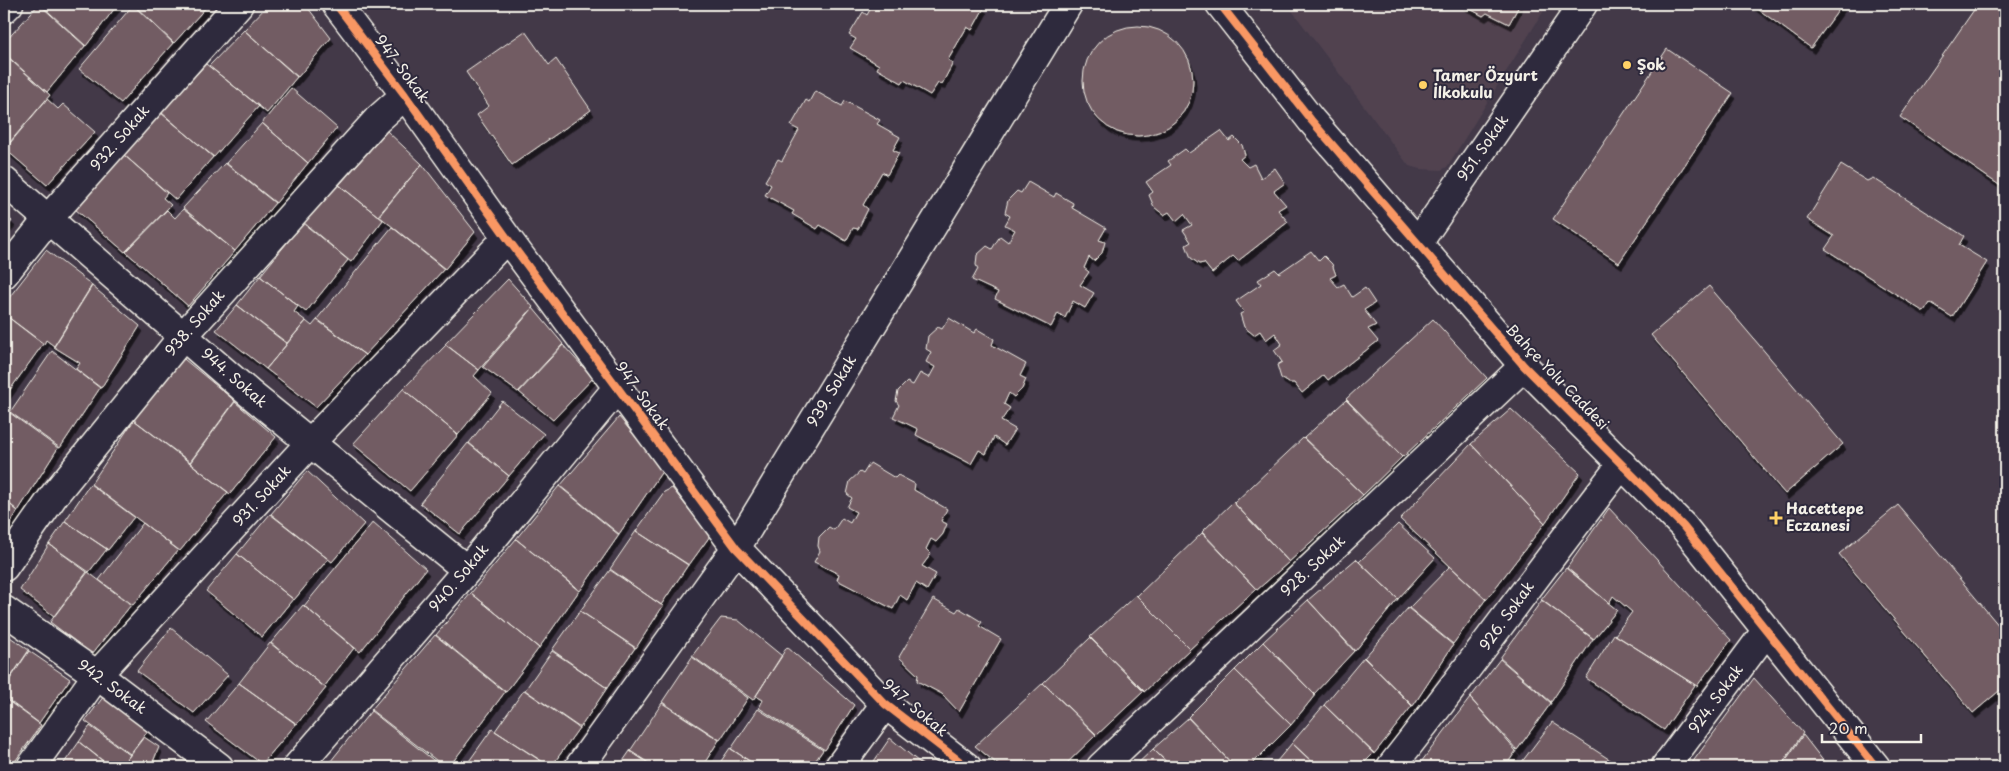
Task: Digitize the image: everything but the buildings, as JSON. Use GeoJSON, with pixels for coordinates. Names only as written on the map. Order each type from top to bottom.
{"type":"FeatureCollection","features":[{"type":"Feature","properties":{"kind":"street"},"geometry":{"type":"LineString","coordinates":[[4,9],[9,4]]}},
{"type":"Feature","properties":{"kind":"street","name":"932. Sokak"},"geometry":{"type":"LineString","coordinates":[[4,274],[48,219],[239,4]]}},
{"type":"Feature","properties":{"kind":"street","name":"947. Sokak"},"geometry":{"type":"LineString","coordinates":[[336,4],[405,95],[507,238],[736,548],[885,704],[967,767]]}},
{"type":"Feature","properties":{"kind":"street","name":"939. Sokak"},"geometry":{"type":"LineString","coordinates":[[579,767],[736,548],[1068,4]]}},
{"type":"Feature","properties":{"kind":"street","name":"Bahçe Yolu Caddesi"},"geometry":{"type":"LineString","coordinates":[[1220,4],[1310,120],[1524,366],[1683,526],[1876,767]]}},
{"type":"Feature","properties":{"kind":"street","name":"951. Sokak"},"geometry":{"type":"LineString","coordinates":[[1418,243],[1583,4]]}},
{"type":"Feature","properties":{"kind":"street","name":"938. Sokak"},"geometry":{"type":"LineString","coordinates":[[4,567],[55,494],[184,335],[377,120],[405,95]]}},
{"type":"Feature","properties":{"kind":"street","name":"944. Sokak"},"geometry":{"type":"LineString","coordinates":[[4,182],[249,392],[467,570]]}},
{"type":"Feature","properties":{"kind":"street","name":"931. Sokak"},"geometry":{"type":"LineString","coordinates":[[31,767],[97,675],[311,442],[507,238]]}},
{"type":"Feature","properties":{"kind":"street","name":"928. Sokak"},"geometry":{"type":"LineString","coordinates":[[1101,767],[1524,366]]}},
{"type":"Feature","properties":{"kind":"street","name":"940. Sokak"},"geometry":{"type":"LineString","coordinates":[[297,767],[467,570],[618,386]]}},
{"type":"Feature","properties":{"kind":"street","name":"926. Sokak"},"geometry":{"type":"LineString","coordinates":[[1392,767],[1462,677],[1554,550],[1622,464]]}},
{"type":"Feature","properties":{"kind":"street","name":"942. Sokak"},"geometry":{"type":"LineString","coordinates":[[4,610],[97,675],[212,765]]}},
{"type":"Feature","properties":{"kind":"street","name":"924. Sokak"},"geometry":{"type":"LineString","coordinates":[[1665,767],[1766,630]]}},
{"type":"Feature","properties":{"kind":"street"},"geometry":{"type":"LineString","coordinates":[[839,767],[885,704]]}},
{"type":"Feature","properties":{"kind":"shaded area","name":"Tamer Özyurt İlkokulu"},"geometry":{"type":"Polygon","coordinates":[[[1287,4],[1548,4],[1447,167],[1441,170],[1409,166],[1287,4]]]}},
{"type":"Feature","properties":{"kind":"cycle path"},"geometry":{"type":"LineString","coordinates":[[336,4],[405,95],[507,238],[736,548],[885,704],[967,767]]}},
{"type":"Feature","properties":{"kind":"cycle path"},"geometry":{"type":"LineString","coordinates":[[1220,4],[1311,120],[1524,366],[1683,526],[1876,767]]}},
{"type":"Feature","properties":{"kind":"place","name":"Şok"},"geometry":{"type":"Point","coordinates":[1627,65]}},
{"type":"Feature","properties":{"kind":"place","name":"Tamer Özyurt İlkokulu"},"geometry":{"type":"Point","coordinates":[1423,85]}},
{"type":"Feature","properties":{"kind":"place","name":"Hacettepe Eczanesi"},"geometry":{"type":"Point","coordinates":[1776,518]}}]}
